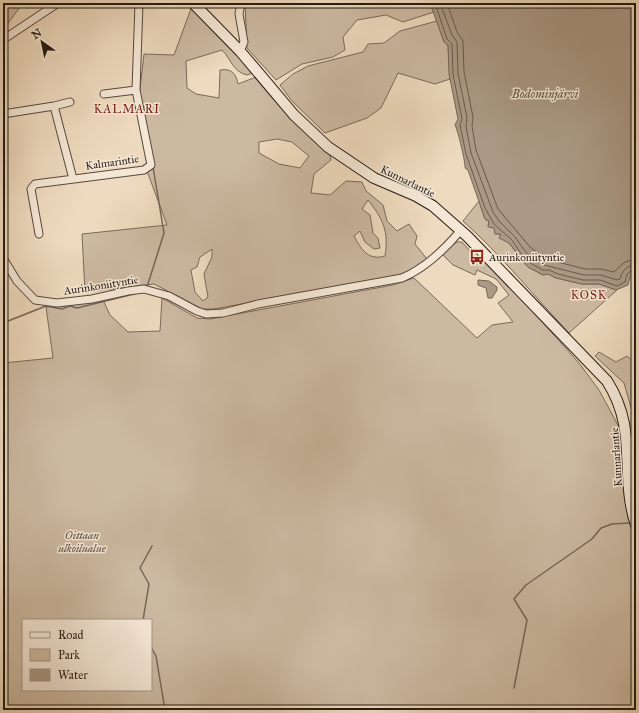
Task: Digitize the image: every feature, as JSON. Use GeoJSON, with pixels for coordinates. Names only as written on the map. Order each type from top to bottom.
{"type":"FeatureCollection","features":[{"type":"Feature","properties":{"kind":"main road","name":"Kunnarlantie"},"geometry":{"type":"LineString","coordinates":[[193,3],[240,51],[294,115],[328,147],[374,178],[424,200],[443,213],[598,370],[614,391],[626,424],[631,504],[636,525]]}},
{"type":"Feature","properties":{"kind":"street"},"geometry":{"type":"LineString","coordinates":[[4,39],[58,3]]}},
{"type":"Feature","properties":{"kind":"street","name":"Kalmarintie"},"geometry":{"type":"LineString","coordinates":[[39,234],[31,189],[35,184],[144,170],[151,165],[136,90],[139,3]]}},
{"type":"Feature","properties":{"kind":"street"},"geometry":{"type":"LineString","coordinates":[[240,51],[244,42],[239,14],[241,3]]}},
{"type":"Feature","properties":{"kind":"street"},"geometry":{"type":"LineString","coordinates":[[104,94],[136,90]]}},
{"type":"Feature","properties":{"kind":"street"},"geometry":{"type":"LineString","coordinates":[[3,114],[70,102]]}},
{"type":"Feature","properties":{"kind":"street"},"geometry":{"type":"LineString","coordinates":[[54,106],[73,179]]}},
{"type":"Feature","properties":{"kind":"street","name":"Aurinkoniityntie"},"geometry":{"type":"LineString","coordinates":[[3,258],[17,281],[35,300],[57,303],[92,299],[122,292],[144,289],[169,296],[197,311],[213,314],[258,304],[402,278],[419,270],[432,260],[461,230]]}},
{"type":"Feature","properties":{"kind":"green space"},"geometry":{"type":"Polygon","coordinates":[[[3,3],[23,3],[3,30],[3,3]]]}},
{"type":"Feature","properties":{"kind":"green space"},"geometry":{"type":"Polygon","coordinates":[[[245,3],[430,3],[434,12],[403,22],[386,15],[357,20],[343,37],[345,50],[333,57],[302,64],[276,80],[247,48],[245,3]]]}},
{"type":"Feature","properties":{"kind":"green space"},"geometry":{"type":"Polygon","coordinates":[[[192,6],[253,73],[247,75],[238,71],[222,50],[186,61],[187,88],[196,94],[219,98],[220,70],[228,70],[233,72],[238,84],[256,77],[329,150],[331,160],[314,174],[311,193],[330,195],[346,181],[362,182],[366,191],[383,205],[387,221],[397,231],[409,224],[417,236],[415,244],[427,259],[403,275],[214,309],[202,309],[154,284],[85,292],[82,234],[167,225],[147,171],[153,163],[139,97],[144,54],[174,55],[192,6]],[[277,139],[259,142],[259,153],[279,164],[300,168],[309,156],[292,142],[277,139]],[[368,200],[362,209],[370,215],[373,233],[378,238],[380,248],[374,249],[365,242],[360,231],[354,236],[366,253],[374,257],[385,256],[386,239],[384,226],[381,219],[368,200]],[[212,249],[200,257],[197,267],[191,270],[195,292],[203,301],[208,297],[204,274],[212,257],[212,249]]]}},
{"type":"Feature","properties":{"kind":"green space"},"geometry":{"type":"Polygon","coordinates":[[[437,21],[444,42],[448,45],[450,79],[435,84],[398,73],[381,108],[367,118],[325,133],[292,101],[280,85],[293,74],[308,66],[363,52],[368,44],[384,43],[400,31],[437,21]]]}},
{"type":"Feature","properties":{"kind":"green space"},"geometry":{"type":"Polygon","coordinates":[[[479,201],[485,219],[489,222],[488,226],[494,228],[496,234],[501,234],[501,238],[509,243],[528,267],[543,275],[548,274],[556,278],[582,284],[599,284],[617,290],[569,333],[504,262],[463,221],[479,201]]]}},
{"type":"Feature","properties":{"kind":"green space","name":"Oittaan ulkoilualue"},"geometry":{"type":"Polygon","coordinates":[[[457,242],[462,242],[479,261],[491,265],[579,363],[599,390],[619,427],[623,442],[623,478],[628,518],[636,535],[636,710],[3,710],[3,363],[53,358],[46,307],[103,300],[110,315],[128,332],[160,331],[162,298],[197,318],[210,319],[393,285],[414,278],[477,338],[492,325],[513,322],[498,303],[509,295],[496,279],[477,270],[475,275],[453,265],[441,253],[457,242]]]}},
{"type":"Feature","properties":{"kind":"green space"},"geometry":{"type":"Polygon","coordinates":[[[599,352],[616,362],[627,356],[636,364],[636,425],[624,383],[595,356],[599,352]]]}},
{"type":"Feature","properties":{"kind":"water","name":"Bodominjärvi"},"geometry":{"type":"Polygon","coordinates":[[[430,3],[636,3],[636,274],[630,277],[628,285],[616,290],[599,284],[582,284],[556,278],[548,274],[543,275],[528,267],[509,243],[499,238],[501,234],[495,234],[494,228],[488,227],[489,221],[485,219],[468,170],[465,168],[462,147],[455,125],[458,119],[449,74],[448,45],[444,42],[430,3]]]}},
{"type":"Feature","properties":{"kind":"water"},"geometry":{"type":"Polygon","coordinates":[[[478,280],[489,281],[497,287],[497,290],[492,298],[488,298],[486,288],[478,285],[478,280]]]}},
{"type":"Feature","properties":{"kind":"waterway"},"geometry":{"type":"LineString","coordinates":[[147,287],[164,233],[153,167]]}},
{"type":"Feature","properties":{"kind":"waterway"},"geometry":{"type":"LineString","coordinates":[[3,323],[46,306],[62,309],[70,306],[77,308],[138,293]]}},
{"type":"Feature","properties":{"kind":"waterway"},"geometry":{"type":"LineString","coordinates":[[514,688],[527,620],[514,599],[526,585],[592,539],[601,528],[612,524],[629,523]]}},
{"type":"Feature","properties":{"kind":"waterway"},"geometry":{"type":"LineString","coordinates":[[143,619],[149,584],[140,568],[152,546]]}},
{"type":"Feature","properties":{"kind":"waterway"},"geometry":{"type":"LineString","coordinates":[[152,649],[156,656],[165,710]]}},
{"type":"Feature","properties":{"kind":"place","name":"Aurinkoniityntie"},"geometry":{"type":"Point","coordinates":[477,257]}},
{"type":"Feature","properties":{"kind":"district","name":"KALMARI"},"geometry":{"type":"Point","coordinates":[127,109]}},
{"type":"Feature","properties":{"kind":"district","name":"KOSK"},"geometry":{"type":"Point","coordinates":[589,295]}}]}
